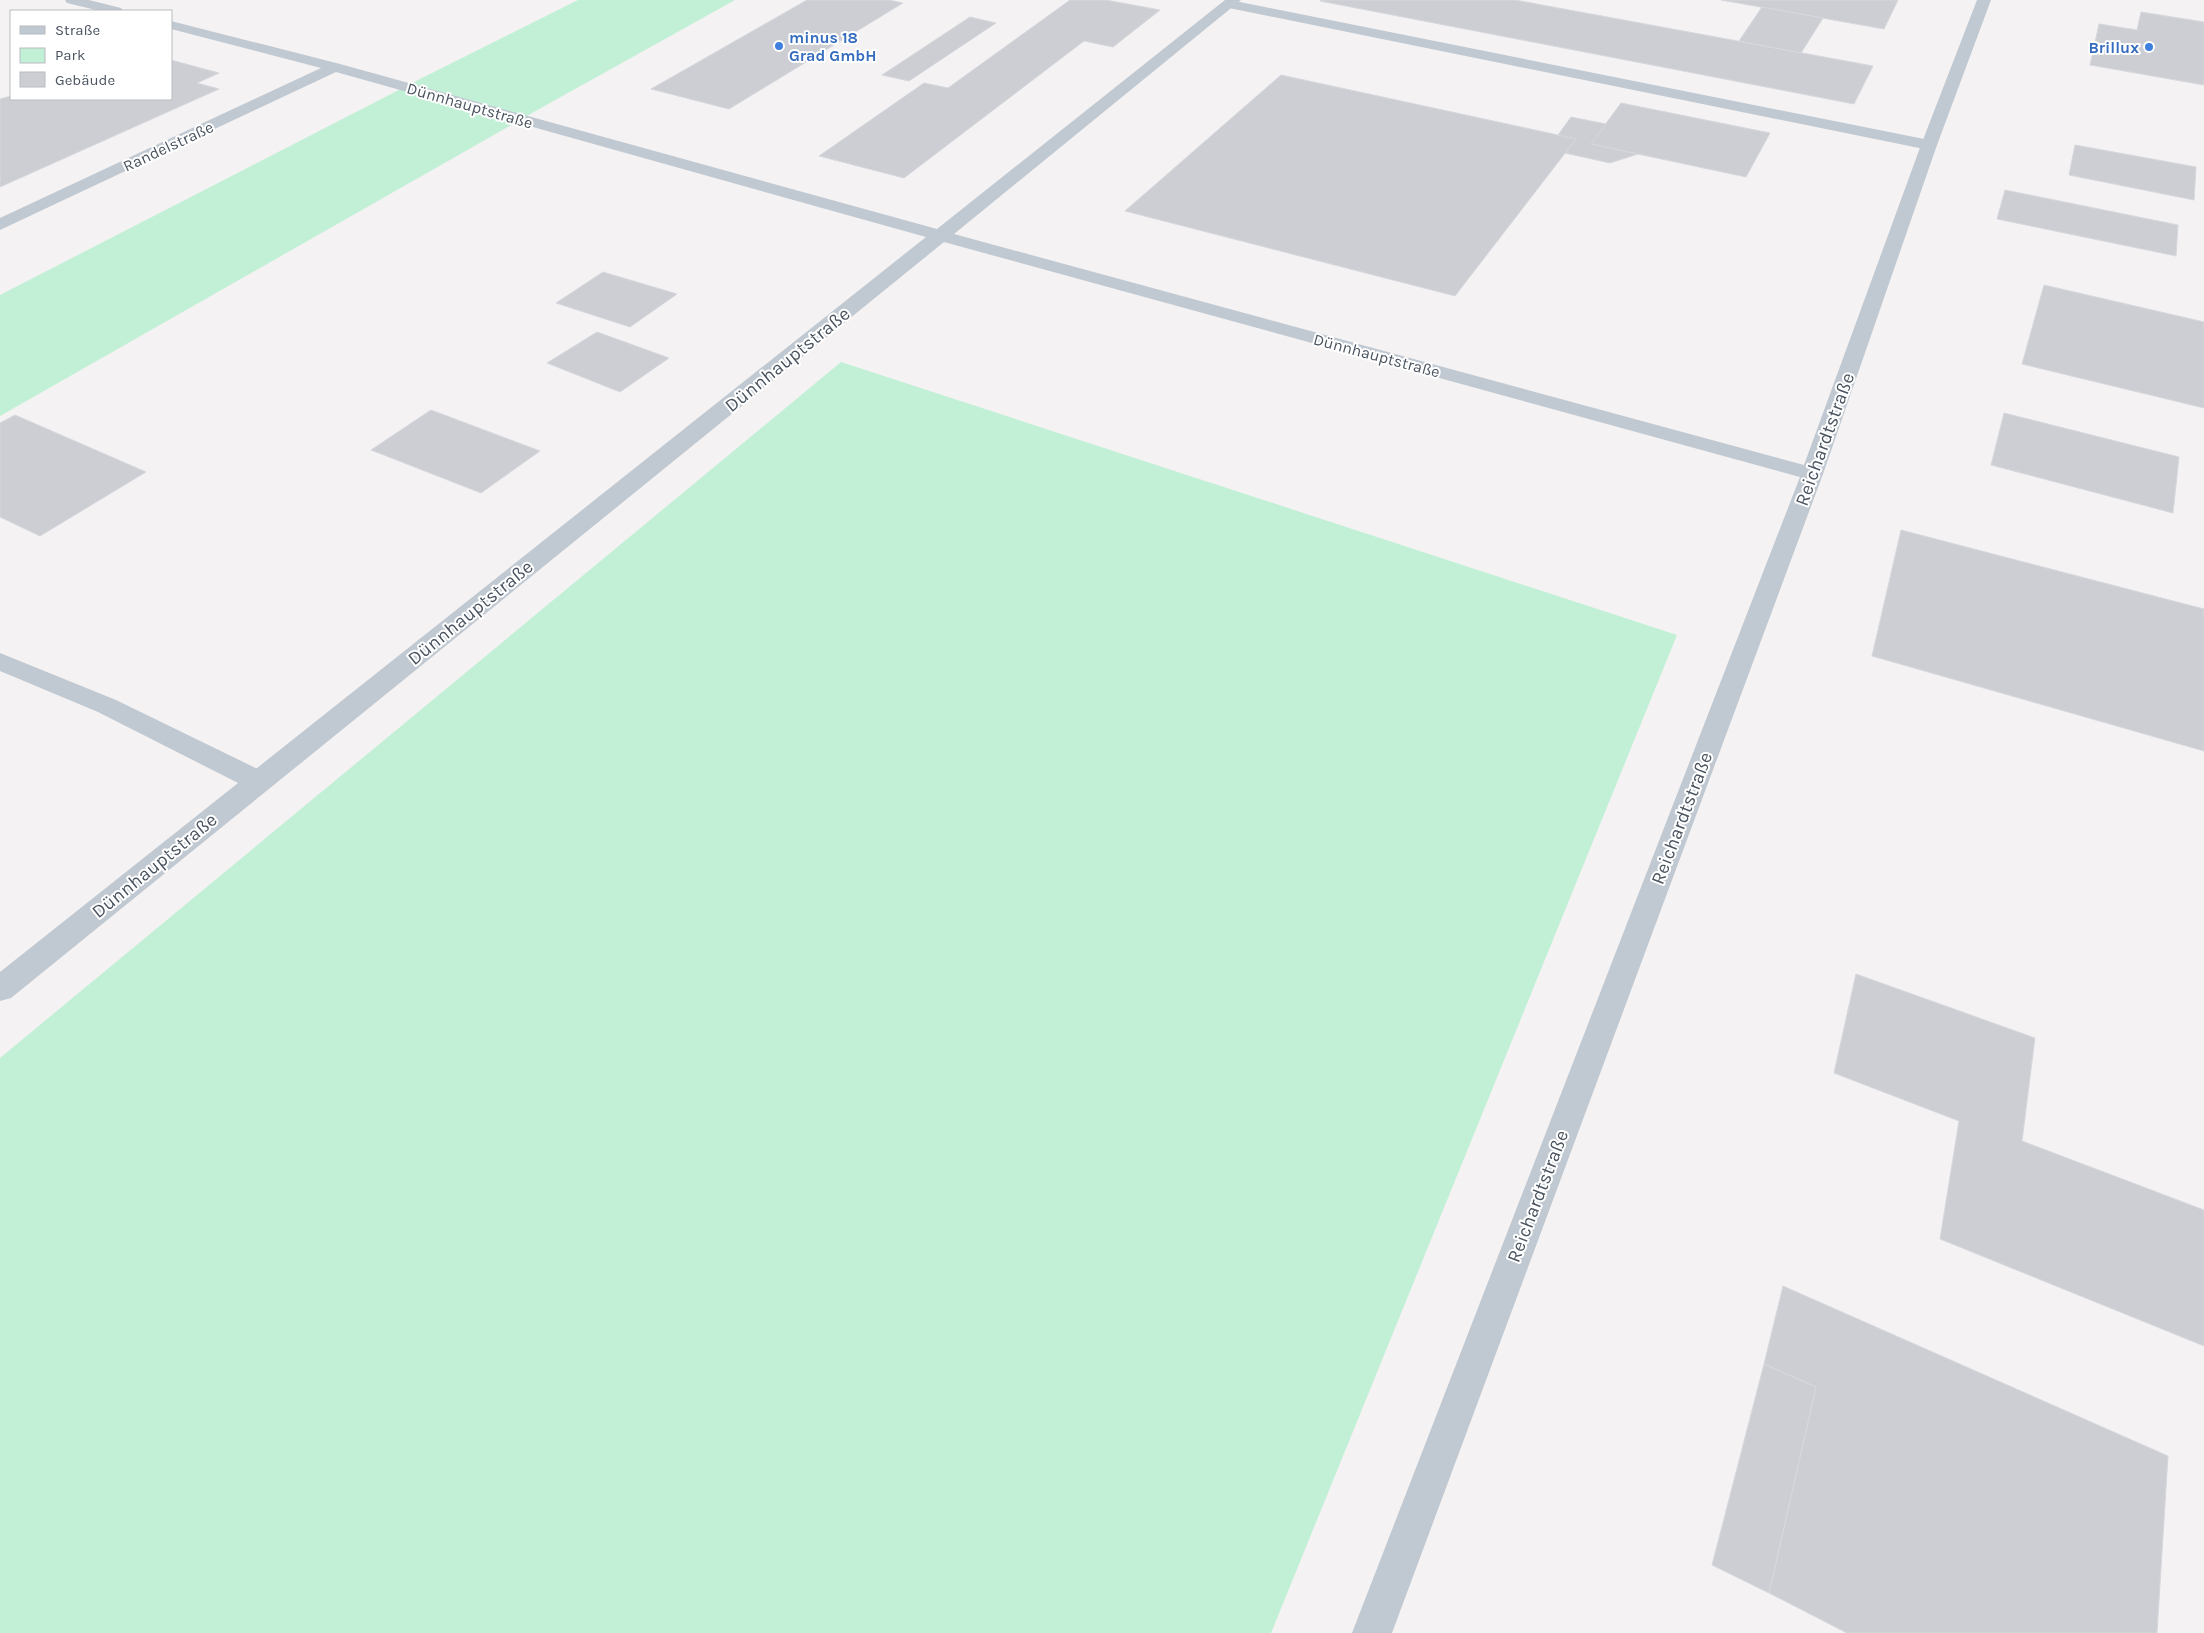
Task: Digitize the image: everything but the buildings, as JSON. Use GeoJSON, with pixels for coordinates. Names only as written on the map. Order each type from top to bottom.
{"type":"FeatureCollection","features":[{"type":"Feature","properties":{"kind":"street"},"geometry":{"type":"LineString","coordinates":[[72,0],[112,10]]}},
{"type":"Feature","properties":{"kind":"street","name":"Reichardtstraße"},"geometry":{"type":"LineString","coordinates":[[1372,1633],[1812,474],[1929,145],[1984,0]]}},
{"type":"Feature","properties":{"kind":"street"},"geometry":{"type":"LineString","coordinates":[[1231,2],[1929,145]]}},
{"type":"Feature","properties":{"kind":"street","name":"Dünnhauptstraße"},"geometry":{"type":"LineString","coordinates":[[0,989],[942,236],[1231,2]]}},
{"type":"Feature","properties":{"kind":"street","name":"Dünnhauptstraße"},"geometry":{"type":"LineString","coordinates":[[172,25],[335,67],[942,236],[1812,474]]}},
{"type":"Feature","properties":{"kind":"street","name":"Randelstraße"},"geometry":{"type":"LineString","coordinates":[[0,225],[335,67]]}},
{"type":"Feature","properties":{"kind":"street"},"geometry":{"type":"LineString","coordinates":[[0,661],[107,706],[258,781]]}},
{"type":"Feature","properties":{"kind":"green space"},"geometry":{"type":"Polygon","coordinates":[[[578,0],[735,0],[541,108],[0,416],[0,295],[578,0]]]}},
{"type":"Feature","properties":{"kind":"green space"},"geometry":{"type":"Polygon","coordinates":[[[841,362],[1677,635],[1271,1633],[0,1633],[0,1058],[841,362]]]}},
{"type":"Feature","properties":{"kind":"place","name":"minus 18 Grad GmbH"},"geometry":{"type":"Point","coordinates":[779,46]}},
{"type":"Feature","properties":{"kind":"place","name":"Brillux"},"geometry":{"type":"Point","coordinates":[2149,47]}}]}
